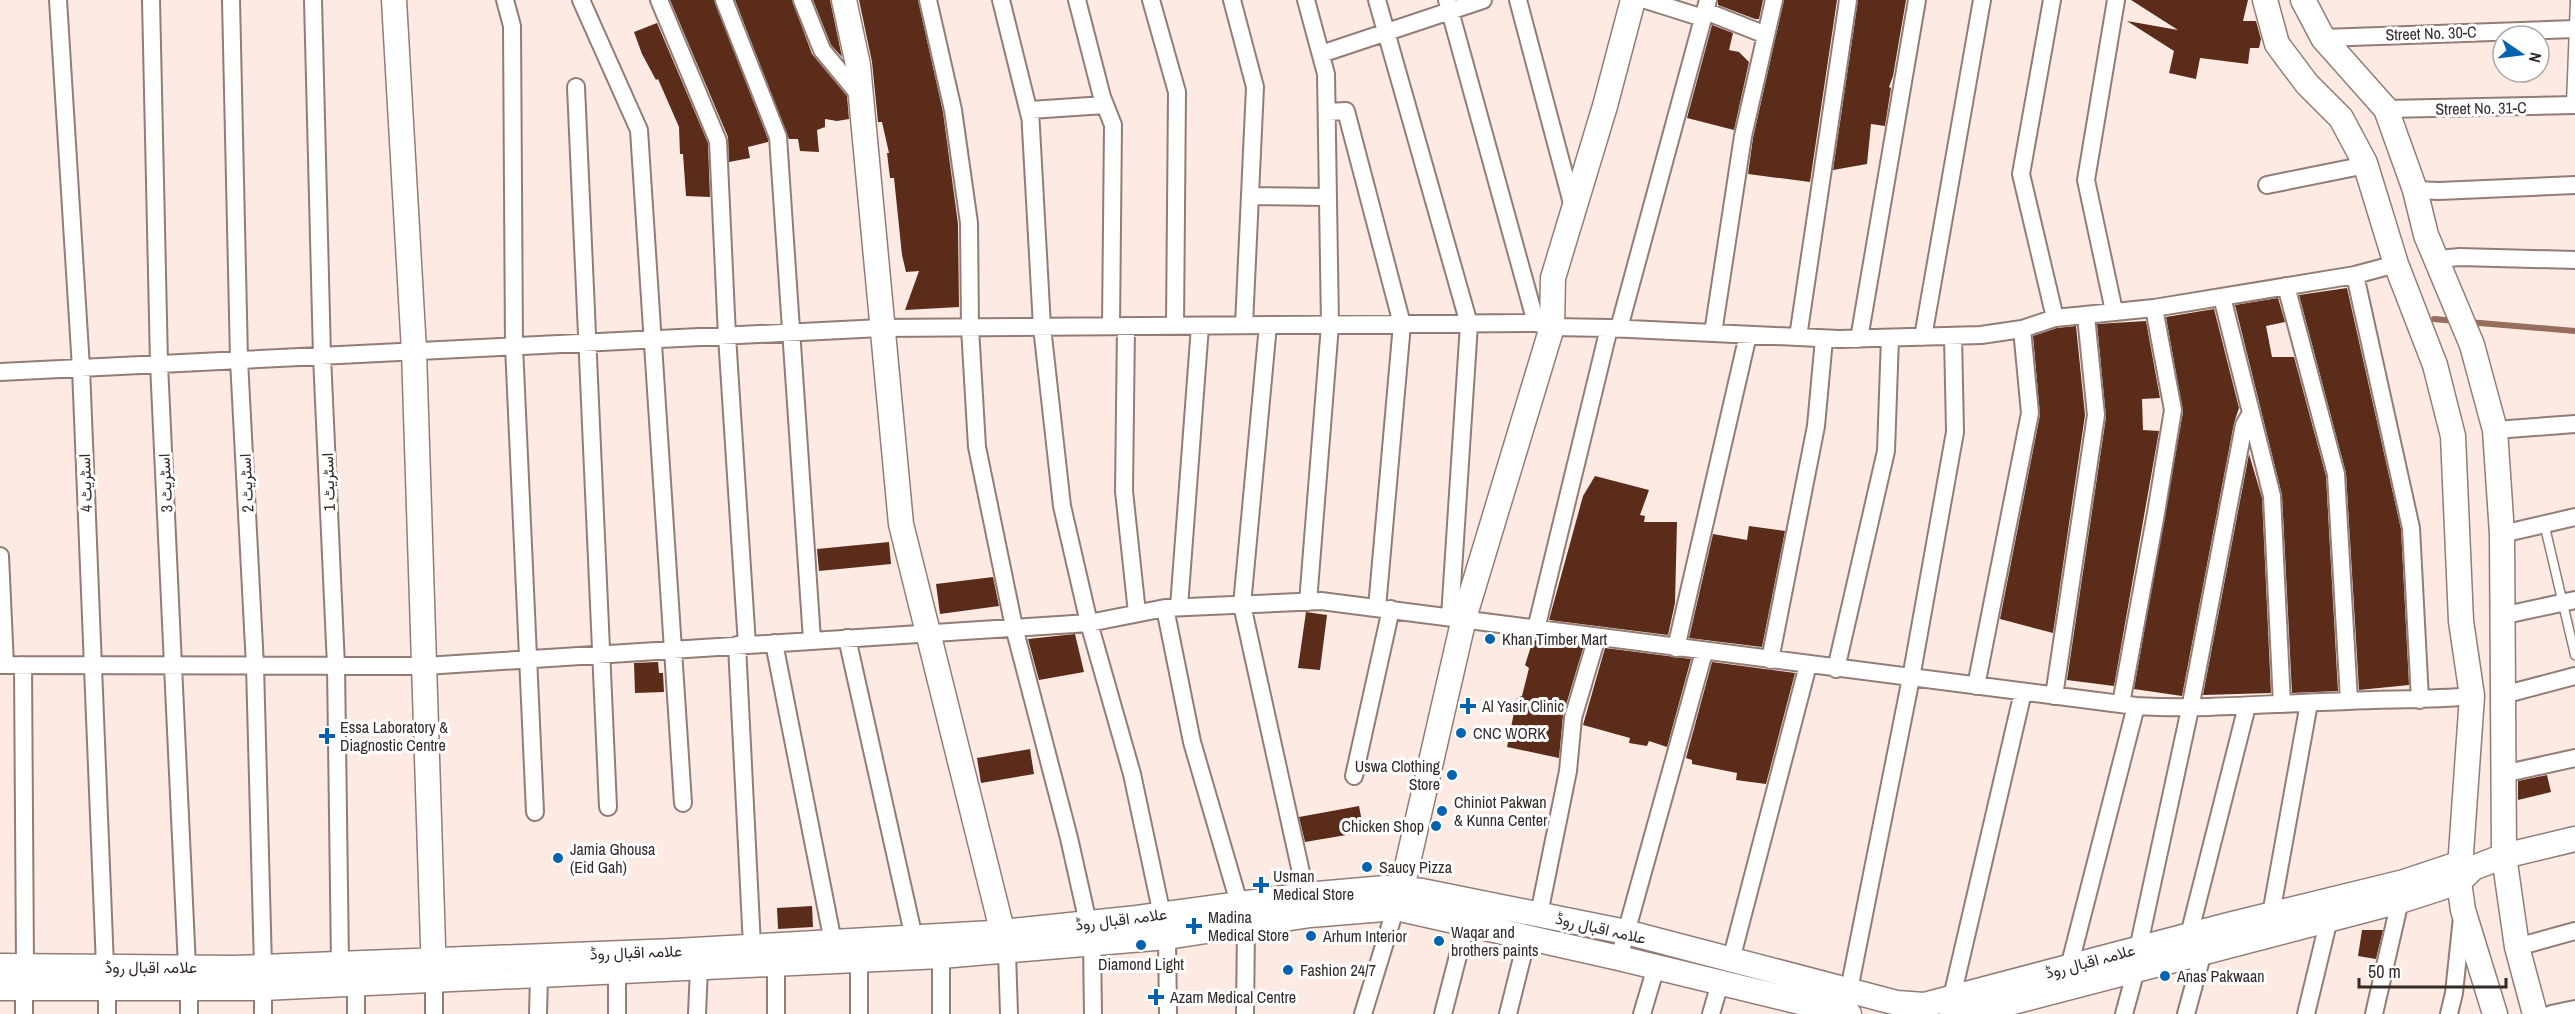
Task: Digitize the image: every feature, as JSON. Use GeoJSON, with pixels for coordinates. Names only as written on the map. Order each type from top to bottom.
{"type":"FeatureCollection","features":[{"type":"Feature","properties":{"kind":"street","name":"اسٹریٹ 4"},"geometry":{"type":"LineString","coordinates":[[58,0],[81,368],[107,1014]]}},
{"type":"Feature","properties":{"kind":"street","name":"اسٹریٹ 3"},"geometry":{"type":"LineString","coordinates":[[151,0],[159,364],[175,665],[189,1014]]}},
{"type":"Feature","properties":{"kind":"street","name":"اسٹریٹ 2"},"geometry":{"type":"LineString","coordinates":[[231,0],[239,360],[255,666],[263,1014]]}},
{"type":"Feature","properties":{"kind":"street","name":"اسٹریٹ 1"},"geometry":{"type":"LineString","coordinates":[[313,0],[322,356],[336,666],[340,963]]}},
{"type":"Feature","properties":{"kind":"street"},"geometry":{"type":"LineString","coordinates":[[394,0],[414,351],[435,969],[434,1014]]}},
{"type":"Feature","properties":{"kind":"street"},"geometry":{"type":"LineString","coordinates":[[505,0],[512,26],[514,346],[530,659],[535,813]]}},
{"type":"Feature","properties":{"kind":"street"},"geometry":{"type":"LineString","coordinates":[[581,0],[639,130],[655,339],[683,803]]}},
{"type":"Feature","properties":{"kind":"street"},"geometry":{"type":"LineString","coordinates":[[659,0],[718,141],[742,645],[752,946]]}},
{"type":"Feature","properties":{"kind":"street"},"geometry":{"type":"LineString","coordinates":[[724,0],[778,137],[812,640]]}},
{"type":"Feature","properties":{"kind":"street"},"geometry":{"type":"LineString","coordinates":[[802,0],[822,50],[861,98]]}},
{"type":"Feature","properties":{"kind":"street"},"geometry":{"type":"LineString","coordinates":[[844,0],[858,65],[901,524],[926,633],[1005,942],[1009,1014]]}},
{"type":"Feature","properties":{"kind":"street"},"geometry":{"type":"LineString","coordinates":[[928,0],[952,110],[969,223],[970,328],[977,447],[1014,627],[1069,838],[1090,933],[1093,1014]]}},
{"type":"Feature","properties":{"kind":"street"},"geometry":{"type":"LineString","coordinates":[[1001,0],[1030,117]]}},
{"type":"Feature","properties":{"kind":"street"},"geometry":{"type":"LineString","coordinates":[[1077,0],[1105,105],[1113,125],[1124,491],[1137,614]]}},
{"type":"Feature","properties":{"kind":"street"},"geometry":{"type":"LineString","coordinates":[[1151,0],[1177,92],[1175,326]]}},
{"type":"Feature","properties":{"kind":"street"},"geometry":{"type":"LineString","coordinates":[[1233,0],[1255,87],[1244,325]]}},
{"type":"Feature","properties":{"kind":"street"},"geometry":{"type":"LineString","coordinates":[[1306,0],[1326,74],[1330,325],[1308,602]]}},
{"type":"Feature","properties":{"kind":"street"},"geometry":{"type":"LineString","coordinates":[[1377,0],[1469,324],[1457,617]]}},
{"type":"Feature","properties":{"kind":"street"},"geometry":{"type":"LineString","coordinates":[[1321,54],[1386,32],[1448,6],[1484,0]]}},
{"type":"Feature","properties":{"kind":"street"},"geometry":{"type":"LineString","coordinates":[[1518,0],[1573,207]]}},
{"type":"Feature","properties":{"kind":"street"},"geometry":{"type":"LineString","coordinates":[[1364,1014],[1399,898],[1457,617],[1544,325],[1553,278],[1605,106],[1634,0]]}},
{"type":"Feature","properties":{"kind":"street"},"geometry":{"type":"LineString","coordinates":[[1646,0],[1706,10],[1766,35]]}},
{"type":"Feature","properties":{"kind":"street"},"geometry":{"type":"LineString","coordinates":[[1713,333],[1743,136],[1774,0]]}},
{"type":"Feature","properties":{"kind":"street"},"geometry":{"type":"LineString","coordinates":[[1798,338],[1848,0]]}},
{"type":"Feature","properties":{"kind":"street"},"geometry":{"type":"LineString","coordinates":[[1860,339],[1917,0]]}},
{"type":"Feature","properties":{"kind":"street"},"geometry":{"type":"LineString","coordinates":[[1923,337],[1982,0]]}},
{"type":"Feature","properties":{"kind":"street"},"geometry":{"type":"LineString","coordinates":[[2052,0],[2021,174],[2055,318]]}},
{"type":"Feature","properties":{"kind":"street"},"geometry":{"type":"LineString","coordinates":[[2114,311],[2086,180],[2116,0]]}},
{"type":"Feature","properties":{"kind":"street"},"geometry":{"type":"LineString","coordinates":[[2265,0],[2277,44],[2307,84],[2341,118],[2366,165],[2396,264],[2435,365],[2453,436],[2461,621],[2472,696],[2463,910],[2454,993],[2449,1014]]}},
{"type":"Feature","properties":{"kind":"street"},"geometry":{"type":"LineString","coordinates":[[2303,0],[2322,39],[2386,109],[2415,190],[2426,236],[2438,259],[2472,345],[2495,430],[2502,534],[2503,774],[2500,857],[2517,947],[2535,1014]]}},
{"type":"Feature","properties":{"kind":"street"},"geometry":{"type":"LineString","coordinates":[[1448,6],[1544,325]]}},
{"type":"Feature","properties":{"kind":"street"},"geometry":{"type":"LineString","coordinates":[[1536,629],[1614,328],[1706,10]]}},
{"type":"Feature","properties":{"kind":"street","name":"Street No. 30-C"},"geometry":{"type":"LineString","coordinates":[[2322,39],[2574,29]]}},
{"type":"Feature","properties":{"kind":"street"},"geometry":{"type":"LineString","coordinates":[[576,87],[608,807]]}},
{"type":"Feature","properties":{"kind":"street"},"geometry":{"type":"LineString","coordinates":[[1105,105],[1030,110],[1042,327],[1062,506],[1089,623],[1132,774],[1164,926],[1168,1014]]}},
{"type":"Feature","properties":{"kind":"street","name":"Street No. 31-C"},"geometry":{"type":"LineString","coordinates":[[2386,109],[2573,105]]}},
{"type":"Feature","properties":{"kind":"street"},"geometry":{"type":"LineString","coordinates":[[1327,112],[1346,111],[1402,324],[1384,609],[1354,776]]}},
{"type":"Feature","properties":{"kind":"street"},"geometry":{"type":"LineString","coordinates":[[2267,185],[2366,165]]}},
{"type":"Feature","properties":{"kind":"street"},"geometry":{"type":"LineString","coordinates":[[2415,190],[2439,191],[2575,184]]}},
{"type":"Feature","properties":{"kind":"street"},"geometry":{"type":"LineString","coordinates":[[1250,196],[1328,197]]}},
{"type":"Feature","properties":{"kind":"street"},"geometry":{"type":"LineString","coordinates":[[2438,259],[2460,257],[2575,260]]}},
{"type":"Feature","properties":{"kind":"street"},"geometry":{"type":"LineString","coordinates":[[0,372],[881,328],[1469,324],[1544,325],[1824,339],[1981,335],[2022,329],[2055,318],[2154,308],[2355,275],[2396,264]]}},
{"type":"Feature","properties":{"kind":"street"},"geometry":{"type":"LineString","coordinates":[[2355,275],[2411,528],[2420,700]]}},
{"type":"Feature","properties":{"kind":"street"},"geometry":{"type":"LineString","coordinates":[[2286,286],[2336,474],[2349,700]]}},
{"type":"Feature","properties":{"kind":"street"},"geometry":{"type":"LineString","coordinates":[[2222,297],[2272,496],[2282,704]]}},
{"type":"Feature","properties":{"kind":"street"},"geometry":{"type":"LineString","coordinates":[[2066,979],[2128,705],[2173,410],[2154,308]]}},
{"type":"Feature","properties":{"kind":"street"},"geometry":{"type":"LineString","coordinates":[[2054,696],[2096,415],[2086,316]]}},
{"type":"Feature","properties":{"kind":"street"},"geometry":{"type":"LineString","coordinates":[[1268,325],[1242,605],[1306,895]]}},
{"type":"Feature","properties":{"kind":"street"},"geometry":{"type":"LineString","coordinates":[[1200,326],[1172,608],[1192,742],[1239,903]]}},
{"type":"Feature","properties":{"kind":"street"},"geometry":{"type":"LineString","coordinates":[[1976,686],[2030,413],[2022,329]]}},
{"type":"Feature","properties":{"kind":"street"},"geometry":{"type":"LineString","coordinates":[[1676,648],[1748,335]]}},
{"type":"Feature","properties":{"kind":"street"},"geometry":{"type":"LineString","coordinates":[[1834,1012],[1848,989],[1911,678],[1954,432],[1953,336]]}},
{"type":"Feature","properties":{"kind":"street"},"geometry":{"type":"LineString","coordinates":[[1836,669],[1886,451],[1890,338]]}},
{"type":"Feature","properties":{"kind":"street"},"geometry":{"type":"LineString","coordinates":[[1770,660],[1816,426],[1824,339]]}},
{"type":"Feature","properties":{"kind":"street"},"geometry":{"type":"LineString","coordinates":[[2124,1014],[2190,709],[2244,425],[2252,413]]}},
{"type":"Feature","properties":{"kind":"street"},"geometry":{"type":"LineString","coordinates":[[2495,430],[2575,424]]}},
{"type":"Feature","properties":{"kind":"street"},"geometry":{"type":"LineString","coordinates":[[2502,534],[2575,517]]}},
{"type":"Feature","properties":{"kind":"street"},"geometry":{"type":"LineString","coordinates":[[0,556],[2,665],[425,666],[1089,623],[1172,608],[1321,601],[2128,705],[2190,709],[2472,696]]}},
{"type":"Feature","properties":{"kind":"street"},"geometry":{"type":"LineString","coordinates":[[2501,616],[2569,601]]}},
{"type":"Feature","properties":{"kind":"street"},"geometry":{"type":"LineString","coordinates":[[1539,914],[1568,771],[1573,718],[1597,637]]}},
{"type":"Feature","properties":{"kind":"street"},"geometry":{"type":"LineString","coordinates":[[847,638],[914,938]]}},
{"type":"Feature","properties":{"kind":"street"},"geometry":{"type":"LineString","coordinates":[[774,643],[833,942]]}},
{"type":"Feature","properties":{"kind":"street"},"geometry":{"type":"LineString","coordinates":[[1619,958],[1704,652]]}},
{"type":"Feature","properties":{"kind":"street"},"geometry":{"type":"LineString","coordinates":[[23,665],[24,1014]]}},
{"type":"Feature","properties":{"kind":"street"},"geometry":{"type":"LineString","coordinates":[[1731,960],[1808,665]]}},
{"type":"Feature","properties":{"kind":"street"},"geometry":{"type":"LineString","coordinates":[[2502,695],[2575,676]]}},
{"type":"Feature","properties":{"kind":"street"},"geometry":{"type":"LineString","coordinates":[[1956,1009],[2023,692]]}},
{"type":"Feature","properties":{"kind":"street"},"geometry":{"type":"LineString","coordinates":[[2271,914],[2309,703]]}},
{"type":"Feature","properties":{"kind":"street"},"geometry":{"type":"LineString","coordinates":[[2186,1014],[2196,944],[2247,706]]}},
{"type":"Feature","properties":{"kind":"street"},"geometry":{"type":"LineString","coordinates":[[2503,774],[2575,758]]}},
{"type":"Feature","properties":{"kind":"street","name":"علامہ اقبال روڈ"},"geometry":{"type":"LineString","coordinates":[[1164,926],[1239,903],[1306,895],[1399,898],[1539,914],[1626,932],[1912,1005],[1956,1009],[2001,1001],[2066,979],[2196,944],[2329,919],[2500,857],[2575,839]]}},
{"type":"Feature","properties":{"kind":"street"},"geometry":{"type":"LineString","coordinates":[[2374,1014],[2402,891]]}},
{"type":"Feature","properties":{"kind":"street","name":"علامہ اقبال روڈ"},"geometry":{"type":"LineString","coordinates":[[2196,944],[2271,914],[2402,891]]}},
{"type":"Feature","properties":{"kind":"street","name":"علامہ اقبال روڈ"},"geometry":{"type":"LineString","coordinates":[[263,977],[340,963],[539,976],[941,956],[1005,942],[1090,933],[1164,926],[1246,927],[1399,898],[1466,925],[1619,958],[1834,1012]]}},
{"type":"Feature","properties":{"kind":"street"},"geometry":{"type":"LineString","coordinates":[[2463,910],[2495,1014]]}},
{"type":"Feature","properties":{"kind":"street"},"geometry":{"type":"LineString","coordinates":[[2306,1014],[2329,919]]}},
{"type":"Feature","properties":{"kind":"street"},"geometry":{"type":"LineString","coordinates":[[1443,1014],[1466,925]]}},
{"type":"Feature","properties":{"kind":"street"},"geometry":{"type":"LineString","coordinates":[[1245,1014],[1246,927]]}},
{"type":"Feature","properties":{"kind":"street"},"geometry":{"type":"LineString","coordinates":[[2517,947],[2575,932]]}},
{"type":"Feature","properties":{"kind":"street","name":"علامہ اقبال روڈ"},"geometry":{"type":"LineString","coordinates":[[0,966],[25,977],[263,977],[356,982],[435,969],[752,946],[914,938],[1005,942]]}},
{"type":"Feature","properties":{"kind":"street"},"geometry":{"type":"LineString","coordinates":[[1508,1014],[1527,938]]}},
{"type":"Feature","properties":{"kind":"street"},"geometry":{"type":"LineString","coordinates":[[940,1014],[941,956]]}},
{"type":"Feature","properties":{"kind":"street"},"geometry":{"type":"LineString","coordinates":[[858,1014],[859,959]]}},
{"type":"Feature","properties":{"kind":"street"},"geometry":{"type":"LineString","coordinates":[[776,964],[776,1014]]}},
{"type":"Feature","properties":{"kind":"street"},"geometry":{"type":"LineString","coordinates":[[1642,1014],[1656,967]]}},
{"type":"Feature","properties":{"kind":"street"},"geometry":{"type":"LineString","coordinates":[[697,1014],[699,968]]}},
{"type":"Feature","properties":{"kind":"street"},"geometry":{"type":"LineString","coordinates":[[617,971],[617,1014]]}},
{"type":"Feature","properties":{"kind":"street"},"geometry":{"type":"LineString","coordinates":[[538,1014],[539,976]]}},
{"type":"Feature","properties":{"kind":"street","name":"علامہ اقبال روڈ"},"geometry":{"type":"LineString","coordinates":[[0,988],[25,977]]}},
{"type":"Feature","properties":{"kind":"street"},"geometry":{"type":"LineString","coordinates":[[356,982],[356,1014]]}},
{"type":"Feature","properties":{"kind":"street"},"geometry":{"type":"LineString","coordinates":[[1711,1014],[1720,983]]}},
{"type":"Feature","properties":{"kind":"street"},"geometry":{"type":"LineString","coordinates":[[2551,1014],[2575,1009]]}},
{"type":"Feature","properties":{"kind":"lane"},"geometry":{"type":"LineString","coordinates":[[2573,105],[2575,0]]}},
{"type":"Feature","properties":{"kind":"lane"},"geometry":{"type":"LineString","coordinates":[[2544,523],[2569,601],[2575,656]]}},
{"type":"Feature","properties":{"kind":"building"},"geometry":{"type":"Polygon","coordinates":[[[670,0],[714,0],[768,139],[768,142],[748,147],[750,158],[729,162],[728,137],[670,0]]]}},
{"type":"Feature","properties":{"kind":"building"},"geometry":{"type":"Polygon","coordinates":[[[735,0],[792,0],[812,54],[847,96],[849,119],[837,121],[825,119],[825,127],[817,130],[819,152],[800,151],[798,139],[789,139],[735,0]]]}},
{"type":"Feature","properties":{"kind":"building"},"geometry":{"type":"Polygon","coordinates":[[[813,0],[830,0],[842,57],[831,45],[813,0]]]}},
{"type":"Feature","properties":{"kind":"building"},"geometry":{"type":"Polygon","coordinates":[[[859,0],[918,0],[943,112],[958,224],[959,307],[905,310],[919,271],[906,272],[902,255],[894,178],[890,178],[887,153],[889,153],[882,122],[878,122],[872,62],[859,0]]]}},
{"type":"Feature","properties":{"kind":"building"},"geometry":{"type":"Polygon","coordinates":[[[1718,0],[1763,0],[1759,19],[1718,5],[1718,0]]]}},
{"type":"Feature","properties":{"kind":"building"},"geometry":{"type":"Polygon","coordinates":[[[1784,0],[1837,0],[1810,182],[1748,174],[1753,138],[1784,0]]]}},
{"type":"Feature","properties":{"kind":"building"},"geometry":{"type":"Polygon","coordinates":[[[1858,0],[1906,0],[1893,76],[1889,87],[1891,88],[1885,126],[1871,124],[1867,164],[1833,170],[1858,0]]]}},
{"type":"Feature","properties":{"kind":"building"},"geometry":{"type":"Polygon","coordinates":[[[2131,0],[2248,0],[2243,21],[2256,21],[2261,39],[2259,48],[2250,48],[2248,64],[2200,58],[2196,79],[2169,73],[2174,51],[2127,21],[2178,30],[2131,0]]]}},
{"type":"Feature","properties":{"kind":"building"},"geometry":{"type":"Polygon","coordinates":[[[657,23],[708,143],[710,197],[686,196],[679,127],[658,79],[656,80],[642,54],[634,32],[657,23]]]}},
{"type":"Feature","properties":{"kind":"building"},"geometry":{"type":"Polygon","coordinates":[[[1712,25],[1733,33],[1729,50],[1739,52],[1749,62],[1734,130],[1687,118],[1712,25]]]}},
{"type":"Feature","properties":{"kind":"building"},"geometry":{"type":"Polygon","coordinates":[[[2347,288],[2401,529],[2409,685],[2359,690],[2346,473],[2299,295],[2347,288]]]}},
{"type":"Feature","properties":{"kind":"building"},"geometry":{"type":"Polygon","coordinates":[[[2278,298],[2285,322],[2266,326],[2272,357],[2294,357],[2326,476],[2338,691],[2292,693],[2282,495],[2235,305],[2278,298]]]}},
{"type":"Feature","properties":{"kind":"building"},"geometry":{"type":"Polygon","coordinates":[[[2214,309],[2239,408],[2234,423],[2182,696],[2134,689],[2183,412],[2166,317],[2214,309]]]}},
{"type":"Feature","properties":{"kind":"building"},"geometry":{"type":"Polygon","coordinates":[[[2146,321],[2160,398],[2142,399],[2143,430],[2159,431],[2114,686],[2067,680],[2106,417],[2097,324],[2146,321]]]}},
{"type":"Feature","properties":{"kind":"building"},"geometry":{"type":"Polygon","coordinates":[[[2076,326],[2085,415],[2053,633],[2000,619],[2040,415],[2033,336],[2057,328],[2076,326]]]}},
{"type":"Feature","properties":{"kind":"building"},"geometry":{"type":"Polygon","coordinates":[[[2249,454],[2262,498],[2271,693],[2203,695],[2249,454]]]}},
{"type":"Feature","properties":{"kind":"building"},"geometry":{"type":"Polygon","coordinates":[[[1595,476],[1649,490],[1640,515],[1645,516],[1644,522],[1677,522],[1675,603],[1668,635],[1549,620],[1583,496],[1595,476]]]}},
{"type":"Feature","properties":{"kind":"building"},"geometry":{"type":"Polygon","coordinates":[[[1749,526],[1785,531],[1762,647],[1689,638],[1713,534],[1747,540],[1749,526]]]}},
{"type":"Feature","properties":{"kind":"building"},"geometry":{"type":"Polygon","coordinates":[[[889,542],[891,564],[819,571],[817,549],[889,542]]]}},
{"type":"Feature","properties":{"kind":"building"},"geometry":{"type":"Polygon","coordinates":[[[993,577],[999,606],[940,614],[936,584],[993,577]]]}},
{"type":"Feature","properties":{"kind":"building"},"geometry":{"type":"Polygon","coordinates":[[[1306,612],[1327,615],[1320,670],[1298,668],[1306,612]]]}},
{"type":"Feature","properties":{"kind":"building"},"geometry":{"type":"Polygon","coordinates":[[[1075,634],[1084,672],[1039,680],[1028,639],[1075,634]]]}},
{"type":"Feature","properties":{"kind":"building"},"geometry":{"type":"Polygon","coordinates":[[[1533,640],[1584,645],[1563,715],[1559,758],[1507,747],[1517,698],[1522,696],[1529,668],[1525,665],[1533,640]]]}},
{"type":"Feature","properties":{"kind":"building"},"geometry":{"type":"Polygon","coordinates":[[[1605,648],[1691,659],[1667,747],[1649,741],[1647,746],[1629,743],[1630,738],[1583,725],[1605,648]]]}},
{"type":"Feature","properties":{"kind":"building"},"geometry":{"type":"Polygon","coordinates":[[[658,662],[659,673],[663,673],[664,692],[635,693],[634,663],[658,662]]]}},
{"type":"Feature","properties":{"kind":"building"},"geometry":{"type":"Polygon","coordinates":[[[1712,662],[1795,673],[1766,784],[1736,780],[1737,773],[1692,764],[1692,760],[1686,758],[1712,662]]]}},
{"type":"Feature","properties":{"kind":"building"},"geometry":{"type":"Polygon","coordinates":[[[1030,749],[1034,774],[981,783],[977,758],[1030,749]]]}},
{"type":"Feature","properties":{"kind":"building"},"geometry":{"type":"Polygon","coordinates":[[[2547,775],[2551,792],[2518,800],[2518,781],[2547,775]]]}},
{"type":"Feature","properties":{"kind":"building"},"geometry":{"type":"Polygon","coordinates":[[[1359,806],[1364,832],[1305,842],[1299,817],[1359,806]]]}},
{"type":"Feature","properties":{"kind":"building"},"geometry":{"type":"Polygon","coordinates":[[[812,906],[813,927],[778,929],[777,908],[812,906]]]}},
{"type":"Feature","properties":{"kind":"building"},"geometry":{"type":"Polygon","coordinates":[[[2362,930],[2383,930],[2376,959],[2358,956],[2362,930]]]}},
{"type":"Feature","properties":{"kind":"waterway"},"geometry":{"type":"LineString","coordinates":[[2434,319],[2455,321]]}},
{"type":"Feature","properties":{"kind":"waterway"},"geometry":{"type":"LineString","coordinates":[[2468,322],[2575,331]]}},
{"type":"Feature","properties":{"kind":"place","name":"Khan Timber Mart"},"geometry":{"type":"Point","coordinates":[1490,639]}},
{"type":"Feature","properties":{"kind":"place","name":"Al Yasir Clinic"},"geometry":{"type":"Point","coordinates":[1468,706]}},
{"type":"Feature","properties":{"kind":"place","name":"CNC WORK"},"geometry":{"type":"Point","coordinates":[1461,733]}},
{"type":"Feature","properties":{"kind":"place","name":"Essa Laboratory & Diagnostic Centre"},"geometry":{"type":"Point","coordinates":[327,736]}},
{"type":"Feature","properties":{"kind":"place","name":"Uswa Clothing Store"},"geometry":{"type":"Point","coordinates":[1452,775]}},
{"type":"Feature","properties":{"kind":"place","name":"Chiniot Pakwan & Kunna Center"},"geometry":{"type":"Point","coordinates":[1442,811]}},
{"type":"Feature","properties":{"kind":"place","name":"Chicken Shop"},"geometry":{"type":"Point","coordinates":[1436,826]}},
{"type":"Feature","properties":{"kind":"place","name":"Jamia Ghousa (Eid Gah)"},"geometry":{"type":"Point","coordinates":[558,858]}},
{"type":"Feature","properties":{"kind":"place","name":"Saucy Pizza"},"geometry":{"type":"Point","coordinates":[1367,867]}},
{"type":"Feature","properties":{"kind":"place","name":"Usman Medical Store"},"geometry":{"type":"Point","coordinates":[1261,885]}},
{"type":"Feature","properties":{"kind":"place","name":"Madina Medical Store"},"geometry":{"type":"Point","coordinates":[1194,926]}},
{"type":"Feature","properties":{"kind":"place","name":"Arhum Interior"},"geometry":{"type":"Point","coordinates":[1311,936]}},
{"type":"Feature","properties":{"kind":"place","name":"Waqar and brothers paints"},"geometry":{"type":"Point","coordinates":[1439,941]}},
{"type":"Feature","properties":{"kind":"place","name":"Diamond Light"},"geometry":{"type":"Point","coordinates":[1141,945]}},
{"type":"Feature","properties":{"kind":"place","name":"Fashion 24/7"},"geometry":{"type":"Point","coordinates":[1288,970]}},
{"type":"Feature","properties":{"kind":"place","name":"Anas Pakwaan"},"geometry":{"type":"Point","coordinates":[2165,976]}},
{"type":"Feature","properties":{"kind":"place","name":"Azam Medical Centre"},"geometry":{"type":"Point","coordinates":[1156,997]}}]}
